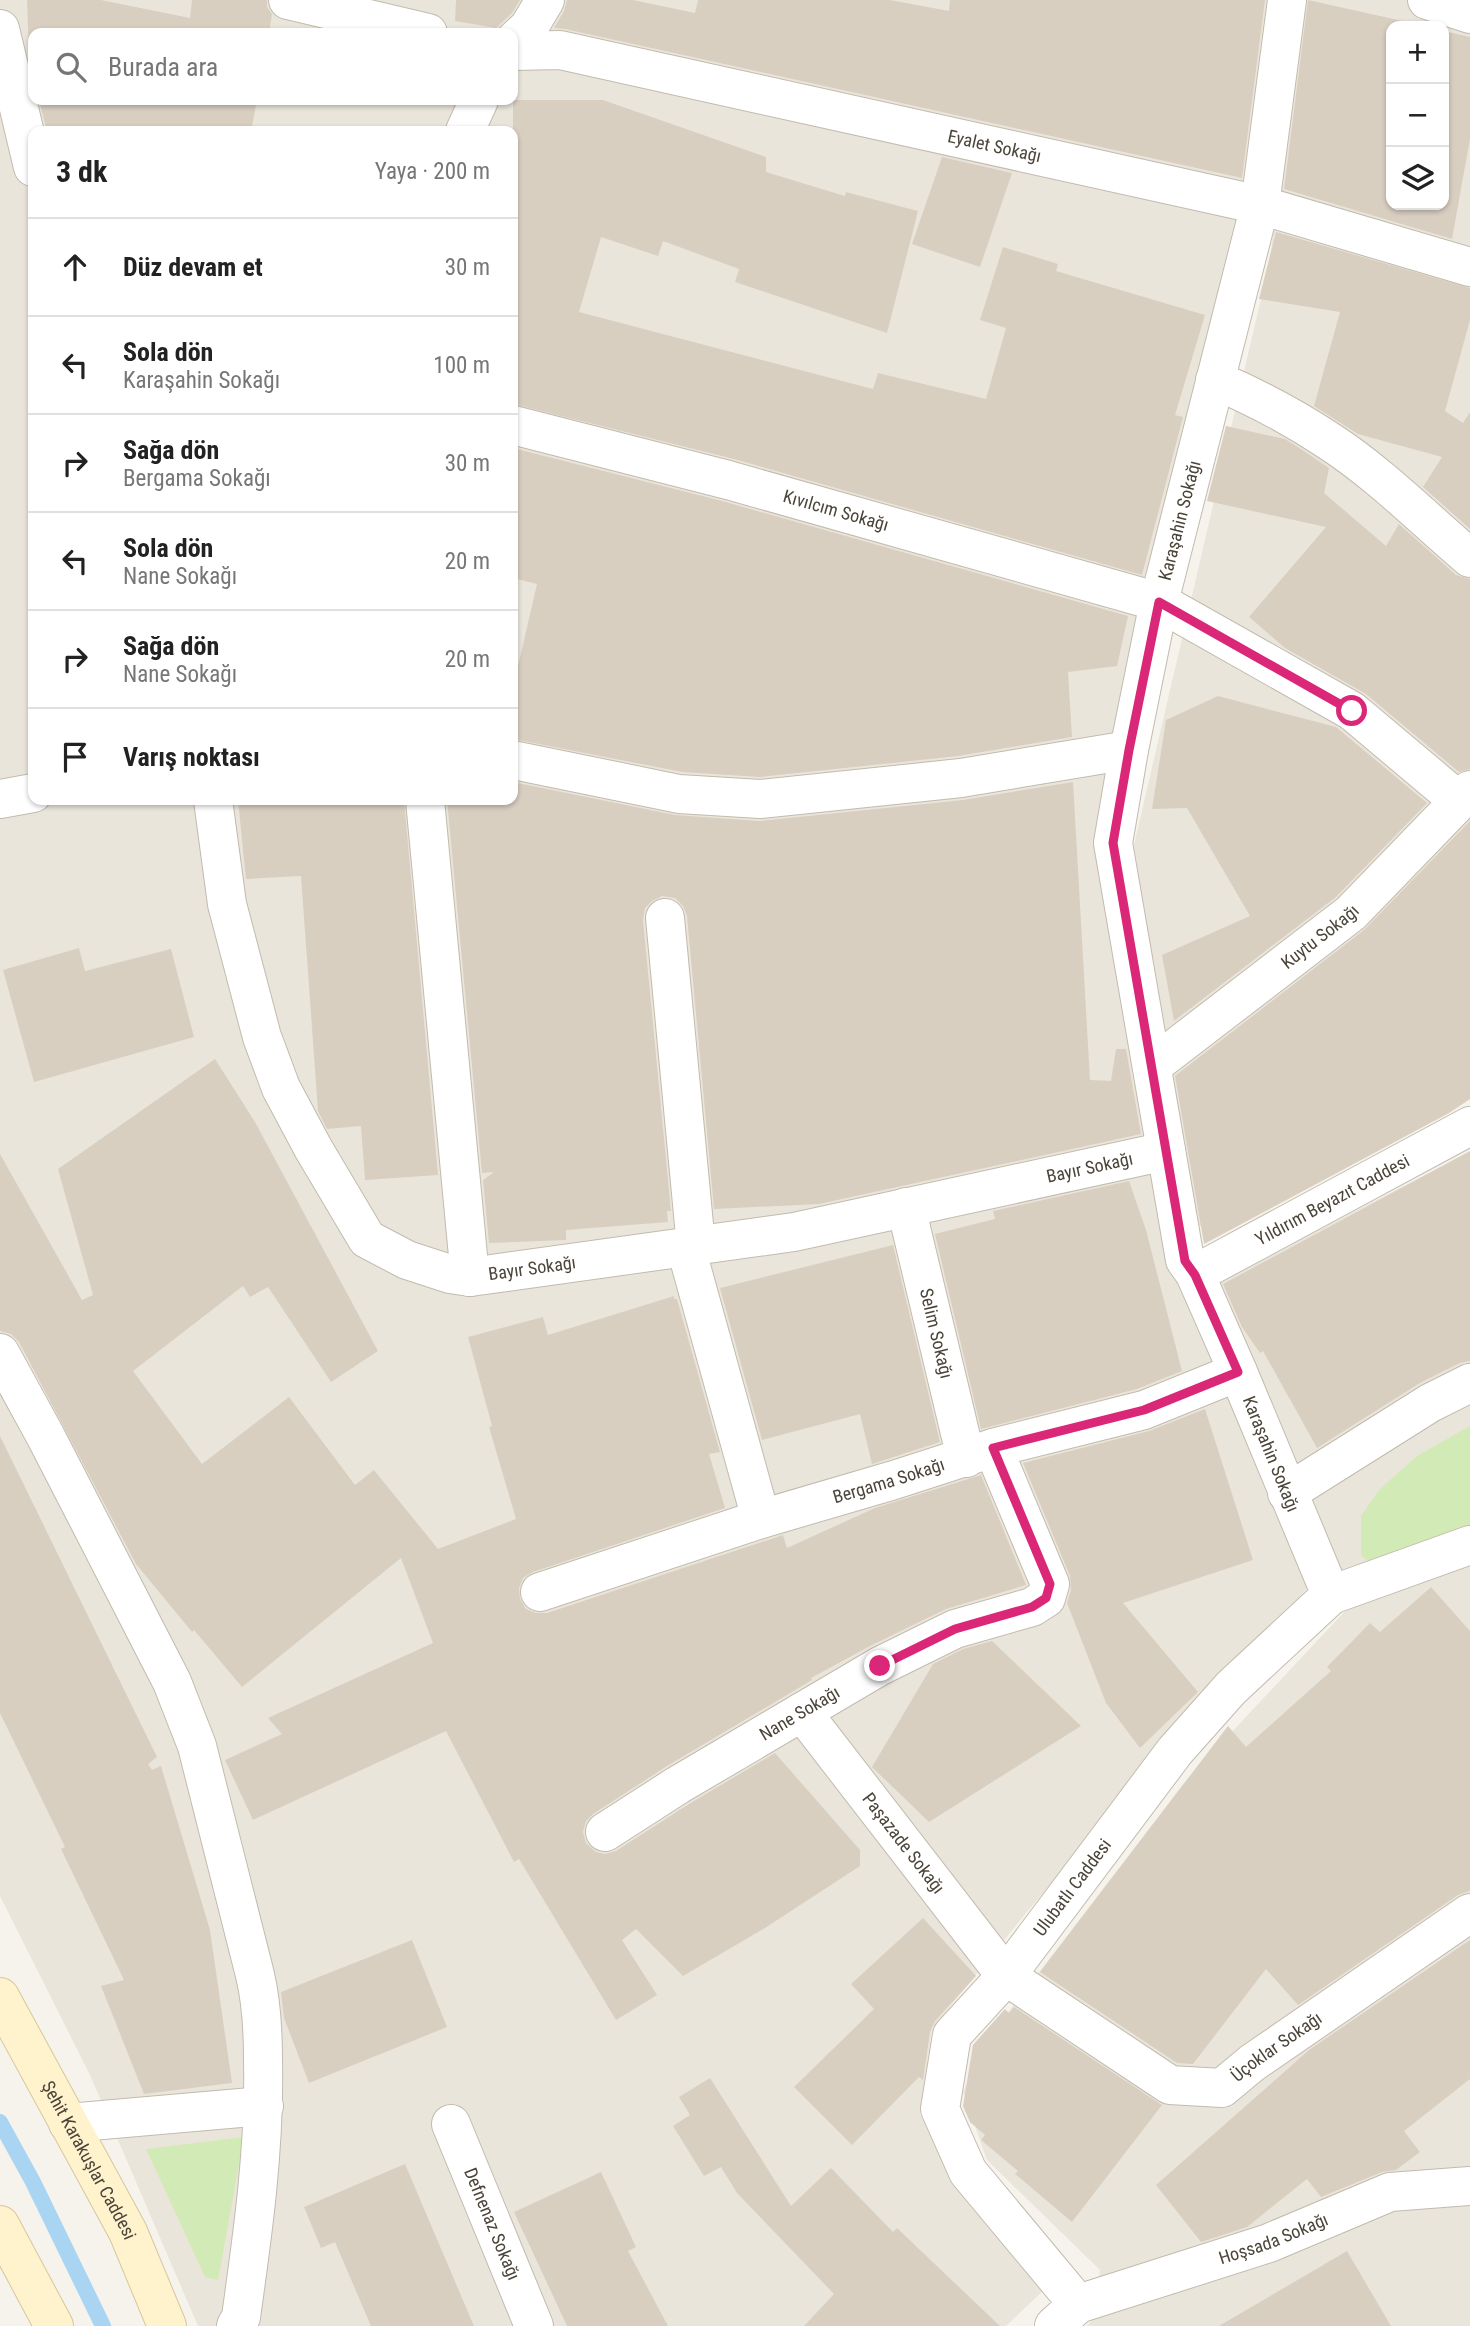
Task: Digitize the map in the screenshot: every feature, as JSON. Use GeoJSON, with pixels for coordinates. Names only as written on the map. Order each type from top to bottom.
{"type":"FeatureCollection","features":[{"type":"Feature","properties":{"kind":"main road","name":"Şehit Karakuşlar Caddesi"},"geometry":{"type":"LineString","coordinates":[[0,1997],[128,2232],[167,2326]]}},
{"type":"Feature","properties":{"kind":"main road"},"geometry":{"type":"LineString","coordinates":[[0,2225],[54,2326]]}},
{"type":"Feature","properties":{"kind":"street"},"geometry":{"type":"LineString","coordinates":[[288,0],[407,28]]}},
{"type":"Feature","properties":{"kind":"street"},"geometry":{"type":"LineString","coordinates":[[518,37],[529,27],[545,0]]}},
{"type":"Feature","properties":{"kind":"street","name":"Karaşahin Sokağı"},"geometry":{"type":"LineString","coordinates":[[1287,0],[1260,205],[1159,602],[1113,843],[1185,1261],[1195,1275],[1238,1372],[1331,1595]]}},
{"type":"Feature","properties":{"kind":"street"},"geometry":{"type":"LineString","coordinates":[[1427,0],[1470,15]]}},
{"type":"Feature","properties":{"kind":"street"},"geometry":{"type":"LineString","coordinates":[[0,29],[28,146]]}},
{"type":"Feature","properties":{"kind":"street","name":"Eyalet Sokağı"},"geometry":{"type":"LineString","coordinates":[[518,51],[560,50],[1260,205],[1470,267]]}},
{"type":"Feature","properties":{"kind":"street"},"geometry":{"type":"LineString","coordinates":[[467,126],[478,105]]}},
{"type":"Feature","properties":{"kind":"street"},"geometry":{"type":"LineString","coordinates":[[1215,380],[1280,411],[1331,442],[1470,558]]}},
{"type":"Feature","properties":{"kind":"street","name":"Kıvılcım Sokağı"},"geometry":{"type":"LineString","coordinates":[[518,426],[728,480],[1159,602],[1352,711],[1464,795]]}},
{"type":"Feature","properties":{"kind":"street"},"geometry":{"type":"LineString","coordinates":[[518,761],[679,794],[760,799],[961,778],[1129,750]]}},
{"type":"Feature","properties":{"kind":"street"},"geometry":{"type":"LineString","coordinates":[[0,799],[28,794]]}},
{"type":"Feature","properties":{"kind":"street","name":"Kuytu Sokağı"},"geometry":{"type":"LineString","coordinates":[[1152,1066],[1351,913],[1464,795]]}},
{"type":"Feature","properties":{"kind":"street","name":"Bayır Sokağı"},"geometry":{"type":"LineString","coordinates":[[214,805],[227,904],[262,1037],[281,1088],[368,1239],[407,1260],[450,1274],[470,1277],[691,1247],[794,1232],[1166,1151]]}},
{"type":"Feature","properties":{"kind":"street"},"geometry":{"type":"LineString","coordinates":[[425,805],[470,1277]]}},
{"type":"Feature","properties":{"kind":"street"},"geometry":{"type":"LineString","coordinates":[[665,918],[691,1247],[761,1519]]}},
{"type":"Feature","properties":{"kind":"street","name":"Yıldırım Beyazıt Caddesi"},"geometry":{"type":"LineString","coordinates":[[1195,1275],[1470,1126]]}},
{"type":"Feature","properties":{"kind":"street","name":"Selim Sokağı"},"geometry":{"type":"LineString","coordinates":[[906,1207],[980,1453]]}},
{"type":"Feature","properties":{"kind":"street"},"geometry":{"type":"LineString","coordinates":[[0,1353],[165,1670],[197,1746],[262,2003],[264,2106],[257,2209],[241,2317],[236,2326]]}},
{"type":"Feature","properties":{"kind":"street","name":"Bergama Sokağı"},"geometry":{"type":"LineString","coordinates":[[540,1592],[761,1519],[980,1453],[1144,1410],[1238,1372]]}},
{"type":"Feature","properties":{"kind":"street"},"geometry":{"type":"LineString","coordinates":[[1287,1493],[1430,1404],[1470,1384]]}},
{"type":"Feature","properties":{"kind":"street","name":"Nane Sokağı"},"geometry":{"type":"LineString","coordinates":[[605,1832],[678,1785],[880,1666],[955,1629],[1032,1607],[1046,1598],[1050,1584],[980,1453]]}},
{"type":"Feature","properties":{"kind":"street","name":"Ulubatlı Caddesi"},"geometry":{"type":"LineString","coordinates":[[1066,2315],[968,2172],[940,2109],[952,2035],[1006,1976],[1175,1751],[1231,1688],[1331,1595],[1470,1545]]}},
{"type":"Feature","properties":{"kind":"street","name":"Paşazade Sokağı"},"geometry":{"type":"LineString","coordinates":[[802,1712],[1006,1976]]}},
{"type":"Feature","properties":{"kind":"street","name":"Üçoklar Sokağı"},"geometry":{"type":"LineString","coordinates":[[1006,1976],[1170,2085],[1222,2088],[1252,2063],[1470,1913]]}},
{"type":"Feature","properties":{"kind":"street"},"geometry":{"type":"LineString","coordinates":[[68,2123],[264,2106]]}},
{"type":"Feature","properties":{"kind":"street","name":"Defnenaz Sokağı"},"geometry":{"type":"LineString","coordinates":[[451,2124],[534,2326]]}},
{"type":"Feature","properties":{"kind":"street","name":"Hoşsada Sokağı"},"geometry":{"type":"LineString","coordinates":[[1066,2315],[1269,2244],[1390,2192],[1470,2186]]}},
{"type":"Feature","properties":{"kind":"shaded area"},"geometry":{"type":"Polygon","coordinates":[[[0,0],[1271,0],[1243,219],[1105,830],[1170,1253],[1309,1586],[1031,1907],[932,2029],[920,2114],[953,2181],[1048,2286],[1006,2326],[198,2326],[90,2075],[0,1896],[0,0]]]}},
{"type":"Feature","properties":{"kind":"shaded area"},"geometry":{"type":"Polygon","coordinates":[[[1298,0],[1470,0],[1470,1091],[1189,1232],[1134,845],[1270,260],[1298,0]]]}},
{"type":"Feature","properties":{"kind":"shaded area"},"geometry":{"type":"Polygon","coordinates":[[[1470,1152],[1470,2326],[1087,2326],[1092,2320],[1100,2270],[987,2160],[963,2092],[987,2040],[1184,1783],[1347,1609],[1213,1284],[1470,1152]]]}},
{"type":"Feature","properties":{"kind":"green space"},"geometry":{"type":"Polygon","coordinates":[[[1470,1426],[1470,1531],[1375,1568],[1361,1555],[1361,1516],[1379,1490],[1417,1456],[1470,1426]]]}},
{"type":"Feature","properties":{"kind":"green space"},"geometry":{"type":"Polygon","coordinates":[[[244,2137],[218,2280],[205,2277],[146,2149],[244,2137]]]}},
{"type":"Feature","properties":{"kind":"building"},"geometry":{"type":"Polygon","coordinates":[[[27,0],[101,0],[190,18],[192,0],[267,0],[267,7],[272,14],[270,28],[28,28],[27,0]]]}},
{"type":"Feature","properties":{"kind":"building"},"geometry":{"type":"Polygon","coordinates":[[[456,0],[520,0],[512,13],[496,28],[455,21],[456,0]]]}},
{"type":"Feature","properties":{"kind":"building"},"geometry":{"type":"Polygon","coordinates":[[[567,0],[633,0],[695,13],[698,0],[890,0],[949,11],[950,0],[1265,0],[1242,178],[554,28],[567,0]]]}},
{"type":"Feature","properties":{"kind":"building"},"geometry":{"type":"Polygon","coordinates":[[[1308,0],[1402,21],[1386,21],[1386,210],[1449,210],[1449,32],[1470,37],[1470,139],[1452,239],[1284,189],[1308,0]]]}},
{"type":"Feature","properties":{"kind":"building"},"geometry":{"type":"Polygon","coordinates":[[[518,100],[603,100],[766,157],[766,172],[845,196],[846,192],[918,211],[887,333],[735,282],[739,269],[663,241],[658,256],[601,237],[579,312],[873,389],[878,373],[986,399],[1006,328],[980,320],[1003,247],[1058,264],[1056,271],[1205,315],[1175,415],[1183,417],[1142,575],[734,459],[518,405],[518,126],[513,126],[513,105],[518,105],[518,100]]]}},
{"type":"Feature","properties":{"kind":"building"},"geometry":{"type":"Polygon","coordinates":[[[40,105],[256,105],[252,126],[46,126],[40,105]]]}},
{"type":"Feature","properties":{"kind":"building"},"geometry":{"type":"Polygon","coordinates":[[[942,157],[1012,173],[980,267],[912,244],[942,157]]]}},
{"type":"Feature","properties":{"kind":"building"},"geometry":{"type":"Polygon","coordinates":[[[1276,232],[1470,288],[1470,320],[1445,411],[1463,423],[1470,412],[1470,529],[1423,487],[1442,457],[1358,434],[1314,406],[1340,312],[1259,299],[1276,232]]]}},
{"type":"Feature","properties":{"kind":"building"},"geometry":{"type":"Polygon","coordinates":[[[1226,426],[1285,439],[1329,468],[1324,493],[1386,546],[1399,524],[1456,575],[1470,579],[1470,769],[1459,772],[1366,694],[1285,648],[1249,617],[1326,527],[1207,501],[1226,426]]]}},
{"type":"Feature","properties":{"kind":"building"},"geometry":{"type":"Polygon","coordinates":[[[518,449],[722,501],[1128,616],[1117,666],[1068,672],[1072,737],[958,756],[760,777],[682,772],[518,740],[518,666],[537,584],[518,579],[518,449]]]}},
{"type":"Feature","properties":{"kind":"building"},"geometry":{"type":"Polygon","coordinates":[[[1218,696],[1336,727],[1427,803],[1336,897],[1174,1021],[1162,955],[1250,916],[1187,808],[1152,809],[1166,720],[1218,696]]]}},
{"type":"Feature","properties":{"kind":"building"},"geometry":{"type":"Polygon","coordinates":[[[1073,782],[1090,1080],[1111,1081],[1116,1049],[1126,1049],[1141,1134],[819,1204],[714,1209],[687,916],[683,906],[675,898],[662,896],[645,908],[643,920],[671,1211],[667,1211],[668,1222],[566,1230],[566,1240],[489,1243],[483,1180],[494,1172],[482,1173],[447,805],[518,805],[518,783],[675,815],[759,821],[963,800],[1073,782]]]}},
{"type":"Feature","properties":{"kind":"building"},"geometry":{"type":"Polygon","coordinates":[[[239,805],[404,805],[438,1175],[365,1180],[361,1126],[327,1129],[318,1111],[301,876],[246,879],[239,805]]]}},
{"type":"Feature","properties":{"kind":"building"},"geometry":{"type":"Polygon","coordinates":[[[1470,821],[1470,1099],[1449,1113],[1204,1244],[1175,1076],[1364,930],[1470,821]]]}},
{"type":"Feature","properties":{"kind":"building"},"geometry":{"type":"Polygon","coordinates":[[[79,948],[85,971],[171,949],[194,1037],[34,1082],[3,970],[79,948]]]}},
{"type":"Feature","properties":{"kind":"building"},"geometry":{"type":"Polygon","coordinates":[[[215,1059],[255,1122],[378,1351],[331,1382],[268,1287],[250,1297],[243,1286],[133,1371],[202,1464],[289,1397],[355,1485],[374,1470],[438,1549],[516,1519],[489,1427],[492,1426],[468,1337],[543,1317],[548,1335],[674,1296],[720,1452],[709,1454],[725,1508],[533,1572],[523,1578],[519,1588],[520,1599],[526,1609],[547,1613],[783,1535],[787,1548],[875,1508],[981,1475],[1026,1585],[946,1609],[870,1646],[811,1678],[812,1680],[667,1766],[586,1821],[583,1832],[586,1843],[596,1852],[605,1854],[616,1851],[775,1753],[860,1850],[860,1866],[765,1928],[683,1976],[636,1929],[622,1940],[657,1995],[616,2020],[519,1859],[514,1862],[446,1731],[253,1820],[225,1760],[282,1734],[268,1718],[433,1643],[401,1558],[242,1687],[136,1564],[19,1342],[11,1334],[0,1331],[0,1154],[82,1300],[93,1295],[58,1169],[215,1059]]]}},
{"type":"Feature","properties":{"kind":"building"},"geometry":{"type":"Polygon","coordinates":[[[1470,1151],[1470,1361],[1460,1363],[1420,1383],[1317,1448],[1263,1351],[1260,1353],[1242,1327],[1223,1284],[1470,1151]]]}},
{"type":"Feature","properties":{"kind":"building"},"geometry":{"type":"Polygon","coordinates":[[[1129,1181],[1146,1230],[1182,1371],[1137,1389],[981,1429],[935,1234],[995,1219],[993,1211],[1129,1181]]]}},
{"type":"Feature","properties":{"kind":"building"},"geometry":{"type":"Polygon","coordinates":[[[893,1245],[940,1442],[872,1464],[860,1414],[762,1440],[720,1288],[893,1245]]]}},
{"type":"Feature","properties":{"kind":"building"},"geometry":{"type":"Polygon","coordinates":[[[1205,1409],[1253,1560],[1123,1603],[1198,1692],[1140,1748],[1106,1703],[1067,1603],[1071,1590],[1070,1576],[1023,1463],[1149,1431],[1205,1409]]]}},
{"type":"Feature","properties":{"kind":"building"},"geometry":{"type":"Polygon","coordinates":[[[0,1436],[157,1757],[148,1764],[152,1770],[161,1766],[210,1930],[232,2083],[144,2094],[101,1986],[124,1980],[61,1849],[65,1847],[0,1713],[0,1436]]]}},
{"type":"Feature","properties":{"kind":"building"},"geometry":{"type":"Polygon","coordinates":[[[1431,1587],[1470,1631],[1470,1891],[1458,1895],[1298,2005],[1266,1969],[1193,2064],[1177,2063],[1040,1972],[1228,1726],[1246,1747],[1331,1671],[1327,1667],[1370,1623],[1380,1632],[1431,1587]]]}},
{"type":"Feature","properties":{"kind":"building"},"geometry":{"type":"Polygon","coordinates":[[[992,1641],[1081,1726],[929,1822],[872,1767],[933,1664],[963,1649],[992,1641]]]}},
{"type":"Feature","properties":{"kind":"building"},"geometry":{"type":"Polygon","coordinates":[[[923,1918],[976,1976],[935,2021],[930,2032],[923,2080],[919,2077],[852,2145],[794,2087],[874,2009],[851,1984],[923,1918]]]}},
{"type":"Feature","properties":{"kind":"building"},"geometry":{"type":"Polygon","coordinates":[[[412,1940],[447,2027],[309,2083],[284,2018],[281,1992],[412,1940]]]}},
{"type":"Feature","properties":{"kind":"building"},"geometry":{"type":"Polygon","coordinates":[[[1470,1940],[1470,2079],[1404,2131],[1420,2152],[1396,2170],[1382,2172],[1321,2197],[1307,2179],[1247,2227],[1201,2242],[1156,2185],[1309,2050],[1470,1940]]]}},
{"type":"Feature","properties":{"kind":"building"},"geometry":{"type":"Polygon","coordinates":[[[1014,2007],[1162,2105],[1072,2222],[1015,2174],[1018,2171],[981,2140],[985,2135],[970,2122],[963,2106],[973,2045],[1005,2009],[1009,2013],[1014,2007]]]}},
{"type":"Feature","properties":{"kind":"building"},"geometry":{"type":"Polygon","coordinates":[[[710,2078],[791,2206],[831,2168],[893,2232],[897,2228],[1000,2326],[804,2326],[834,2294],[737,2193],[721,2167],[704,2176],[673,2126],[690,2115],[679,2097],[710,2078]]]}},
{"type":"Feature","properties":{"kind":"building"},"geometry":{"type":"Polygon","coordinates":[[[405,2164],[474,2326],[371,2326],[335,2242],[321,2248],[304,2207],[405,2164]]]}},
{"type":"Feature","properties":{"kind":"building"},"geometry":{"type":"Polygon","coordinates":[[[601,2172],[636,2247],[628,2251],[668,2326],[567,2326],[514,2212],[601,2172]]]}},
{"type":"Feature","properties":{"kind":"building"},"geometry":{"type":"Polygon","coordinates":[[[1347,2251],[1391,2326],[1219,2326],[1347,2251]]]}},
{"type":"Feature","properties":{"kind":"waterway"},"geometry":{"type":"LineString","coordinates":[[0,2122],[33,2182],[103,2326]]}},
{"type":"Feature","properties":{"kind":"route"},"geometry":{"type":"LineString","coordinates":[[880,1666],[955,1629],[1032,1607],[1046,1598],[1050,1584],[993,1448],[1144,1410],[1238,1372],[1195,1275],[1185,1261],[1113,843],[1159,602],[1352,711]]}}]}
